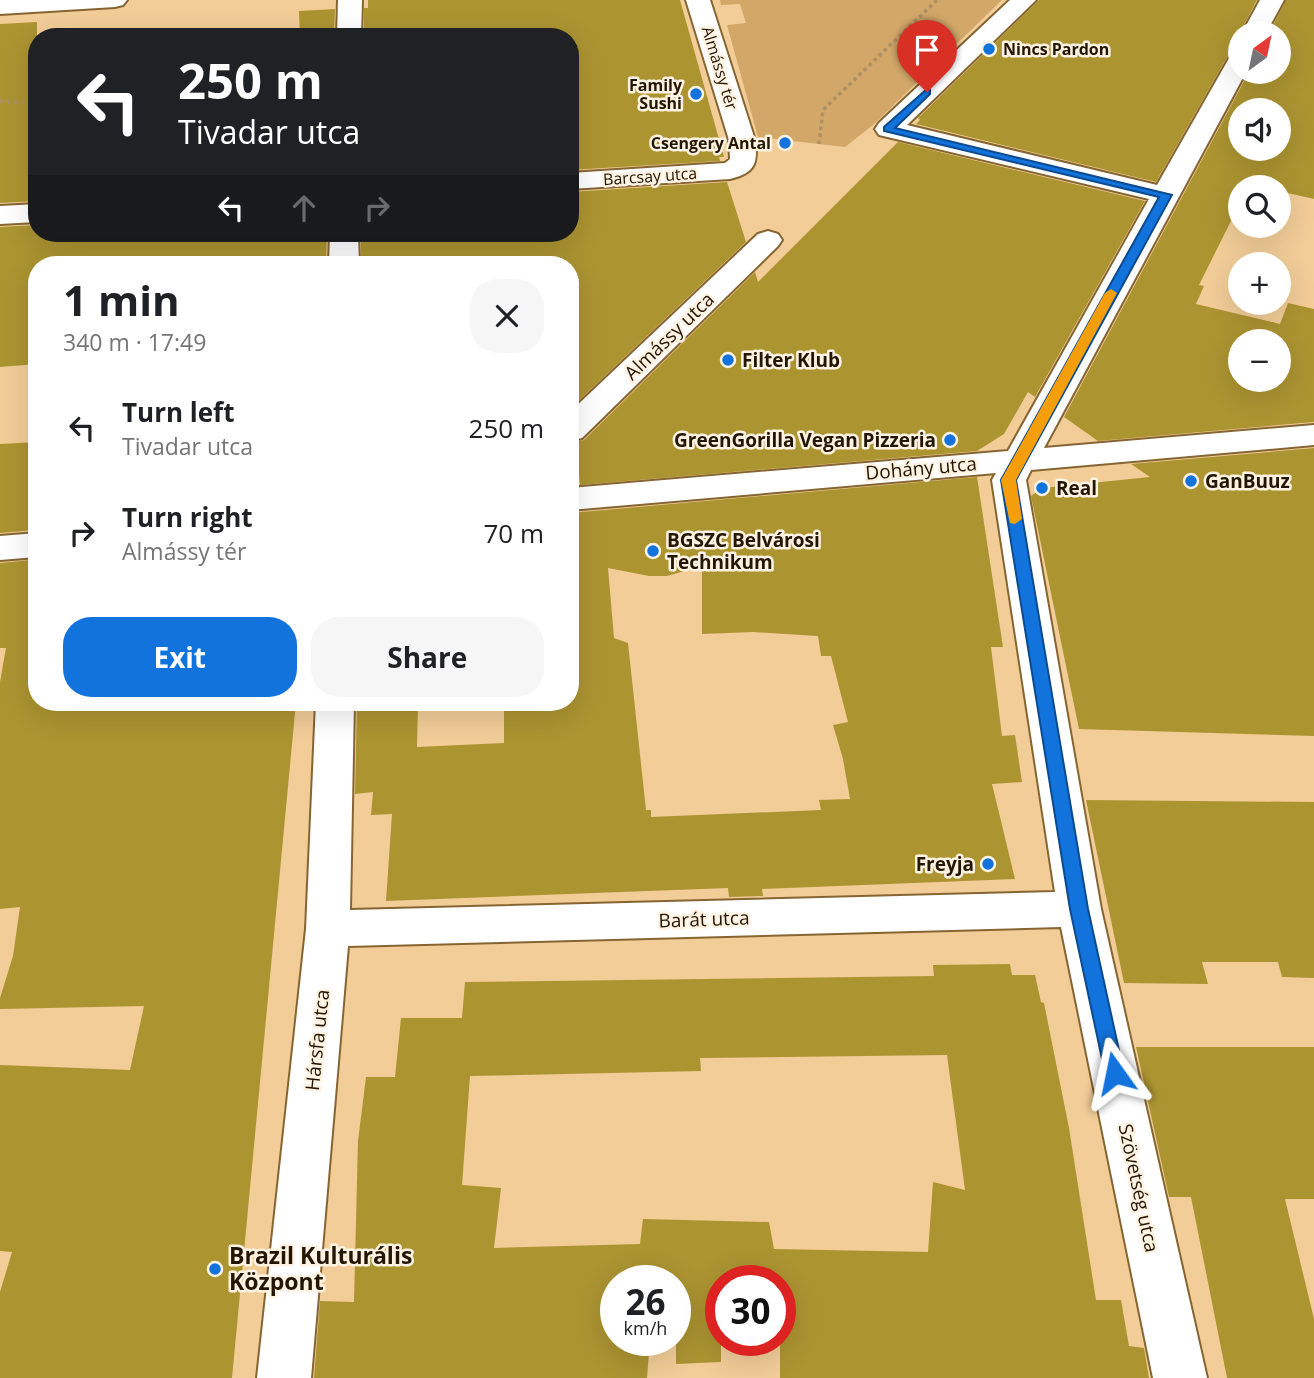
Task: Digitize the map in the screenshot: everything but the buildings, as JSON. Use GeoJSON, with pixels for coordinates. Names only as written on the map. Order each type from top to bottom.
{"type":"FeatureCollection","features":[{"type":"Feature","properties":{"kind":"street"},"geometry":{"type":"LineString","coordinates":[[0,7],[115,0]]}},
{"type":"Feature","properties":{"kind":"street"},"geometry":{"type":"LineString","coordinates":[[349,28],[350,0]]}},
{"type":"Feature","properties":{"kind":"street","name":"Almássy tér"},"geometry":{"type":"LineString","coordinates":[[698,0],[742,140],[744,159],[739,167],[730,171]]}},
{"type":"Feature","properties":{"kind":"street"},"geometry":{"type":"LineString","coordinates":[[1024,0],[888,129],[1166,195]]}},
{"type":"Feature","properties":{"kind":"street"},"geometry":{"type":"LineString","coordinates":[[1261,21],[1272,0]]}},
{"type":"Feature","properties":{"kind":"street","name":"Szövetség utca"},"geometry":{"type":"LineString","coordinates":[[1180,1378],[1079,909],[1009,480],[1228,82]]}},
{"type":"Feature","properties":{"kind":"street","name":"Barcsay utca"},"geometry":{"type":"LineString","coordinates":[[579,180],[730,171]]}},
{"type":"Feature","properties":{"kind":"street"},"geometry":{"type":"LineString","coordinates":[[0,215],[28,213]]}},
{"type":"Feature","properties":{"kind":"street","name":"Almássy utca"},"geometry":{"type":"LineString","coordinates":[[579,422],[768,240]]}},
{"type":"Feature","properties":{"kind":"street","name":"Dohány utca"},"geometry":{"type":"LineString","coordinates":[[579,498],[1314,435]]}},
{"type":"Feature","properties":{"kind":"street"},"geometry":{"type":"LineString","coordinates":[[0,548],[28,546]]}},
{"type":"Feature","properties":{"kind":"street","name":"Hársfa utca"},"geometry":{"type":"LineString","coordinates":[[284,1378],[328,929],[335,711]]}},
{"type":"Feature","properties":{"kind":"street","name":"Barát utca"},"geometry":{"type":"LineString","coordinates":[[328,929],[1079,909]]}},
{"type":"Feature","properties":{"kind":"path"},"geometry":{"type":"LineString","coordinates":[[819,144],[823,110],[937,0]]}},
{"type":"Feature","properties":{"kind":"path"},"geometry":{"type":"LineString","coordinates":[[0,101],[23,103]]}},
{"type":"Feature","properties":{"kind":"shaded area"},"geometry":{"type":"Polygon","coordinates":[[[720,0],[1002,0],[873,125],[845,147],[758,137],[727,25],[746,23],[740,4],[721,5],[720,0]]]}},
{"type":"Feature","properties":{"kind":"slow traffic"},"geometry":{"type":"LineString","coordinates":[[1015,519],[1009,480],[1111,293]]}},
{"type":"Feature","properties":{"kind":"place","name":"Nincs Pardon"},"geometry":{"type":"Point","coordinates":[989,49]}},
{"type":"Feature","properties":{"kind":"place","name":"Family Sushi"},"geometry":{"type":"Point","coordinates":[696,94]}},
{"type":"Feature","properties":{"kind":"place","name":"Csengery Antal"},"geometry":{"type":"Point","coordinates":[785,143]}},
{"type":"Feature","properties":{"kind":"place","name":"Filter Klub"},"geometry":{"type":"Point","coordinates":[728,360]}},
{"type":"Feature","properties":{"kind":"place","name":"GreenGorilla Vegan Pizzeria"},"geometry":{"type":"Point","coordinates":[950,440]}},
{"type":"Feature","properties":{"kind":"place","name":"GanBuuz"},"geometry":{"type":"Point","coordinates":[1191,481]}},
{"type":"Feature","properties":{"kind":"place","name":"Real"},"geometry":{"type":"Point","coordinates":[1042,488]}},
{"type":"Feature","properties":{"kind":"place","name":"BGSZC Belvárosi Technikum"},"geometry":{"type":"Point","coordinates":[653,551]}},
{"type":"Feature","properties":{"kind":"place","name":"Freyja"},"geometry":{"type":"Point","coordinates":[988,864]}},
{"type":"Feature","properties":{"kind":"place","name":"Brazil Kulturális Központ"},"geometry":{"type":"Point","coordinates":[215,1269]}},
{"type":"Feature","properties":{"kind":"route"},"geometry":{"type":"LineString","coordinates":[[927,92],[888,129],[1166,195],[1009,480],[1079,909],[1115,1073]]}}]}
